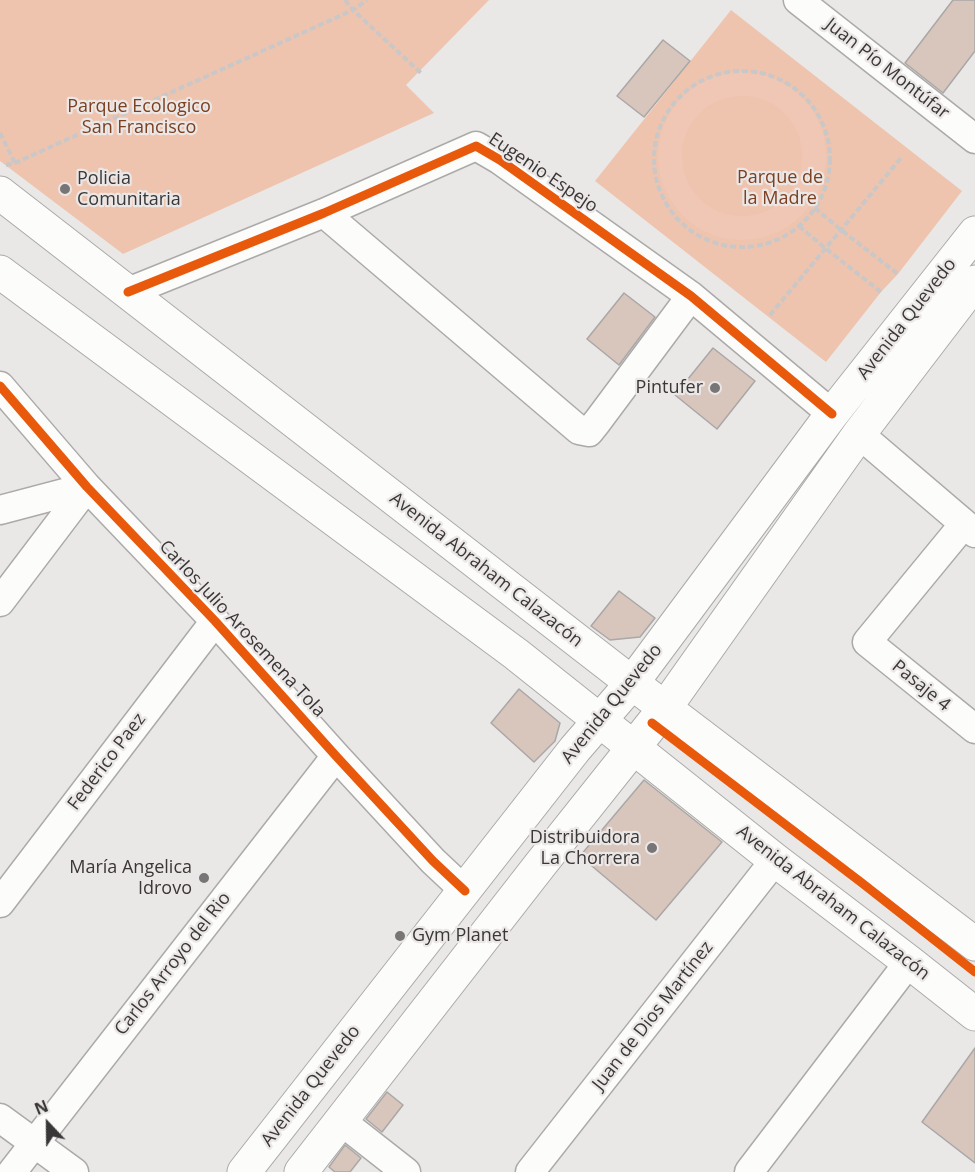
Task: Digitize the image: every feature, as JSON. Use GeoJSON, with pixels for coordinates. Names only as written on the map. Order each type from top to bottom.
{"type":"FeatureCollection","features":[{"type":"Feature","properties":{"kind":"main road","name":"Avenida Abraham Calazacón"},"geometry":{"type":"LineString","coordinates":[[3,179],[128,292],[632,683],[975,944]]}},
{"type":"Feature","properties":{"kind":"main road","name":"Avenida Quevedo"},"geometry":{"type":"LineString","coordinates":[[244,1172],[575,750],[632,683],[832,414],[975,233]]}},
{"type":"Feature","properties":{"kind":"main road","name":"Avenida Abraham Calazacón"},"geometry":{"type":"LineString","coordinates":[[3,281],[516,654],[775,860],[975,1014]]}},
{"type":"Feature","properties":{"kind":"main road","name":"Avenida Quevedo"},"geometry":{"type":"LineString","coordinates":[[300,1172],[665,708],[859,434],[975,282]]}},
{"type":"Feature","properties":{"kind":"street","name":"Juan Pío Montúfar"},"geometry":{"type":"LineString","coordinates":[[798,0],[975,139]]}},
{"type":"Feature","properties":{"kind":"street","name":"Eugenio Espejo"},"geometry":{"type":"LineString","coordinates":[[128,292],[324,213],[476,146],[500,160],[692,296],[832,414]]}},
{"type":"Feature","properties":{"kind":"street"},"geometry":{"type":"LineString","coordinates":[[324,213],[579,430],[589,432],[692,296]]}},
{"type":"Feature","properties":{"kind":"street","name":"Carlos Julio Arosemena Tola"},"geometry":{"type":"LineString","coordinates":[[0,386],[87,487],[215,621],[433,861],[465,891]]}},
{"type":"Feature","properties":{"kind":"street"},"geometry":{"type":"LineString","coordinates":[[859,434],[969,529]]}},
{"type":"Feature","properties":{"kind":"street"},"geometry":{"type":"LineString","coordinates":[[0,510],[87,487]]}},
{"type":"Feature","properties":{"kind":"street"},"geometry":{"type":"LineString","coordinates":[[0,602],[87,487]]}},
{"type":"Feature","properties":{"kind":"street","name":"Pasaje 4"},"geometry":{"type":"LineString","coordinates":[[969,529],[867,642],[975,729]]}},
{"type":"Feature","properties":{"kind":"street","name":"Federico Paez"},"geometry":{"type":"LineString","coordinates":[[0,903],[215,621]]}},
{"type":"Feature","properties":{"kind":"street","name":"Carlos Arroyo del Rio"},"geometry":{"type":"LineString","coordinates":[[12,1172],[336,756]]}},
{"type":"Feature","properties":{"kind":"street","name":"Juan de Dios Martínez"},"geometry":{"type":"LineString","coordinates":[[530,1172],[775,860]]}},
{"type":"Feature","properties":{"kind":"street"},"geometry":{"type":"LineString","coordinates":[[749,1172],[909,962]]}},
{"type":"Feature","properties":{"kind":"street"},"geometry":{"type":"LineString","coordinates":[[0,1118],[74,1172]]}},
{"type":"Feature","properties":{"kind":"street"},"geometry":{"type":"LineString","coordinates":[[341,1120],[406,1172]]}},
{"type":"Feature","properties":{"kind":"path"},"geometry":{"type":"LineString","coordinates":[[345,0],[422,74]]}},
{"type":"Feature","properties":{"kind":"path"},"geometry":{"type":"LineString","coordinates":[[3,179],[15,163],[353,10],[368,0]]}},
{"type":"Feature","properties":{"kind":"path"},"geometry":{"type":"LineString","coordinates":[[740,71],[763,73],[786,82],[805,96],[819,116],[828,138],[829,170],[826,186],[815,208],[799,226],[779,238],[756,246],[732,246],[709,240],[688,228],[671,212],[659,191],[654,168],[655,144],[662,121],[675,101],[694,85],[716,75],[740,71]]}},
{"type":"Feature","properties":{"kind":"path"},"geometry":{"type":"LineString","coordinates":[[0,133],[15,163]]}},
{"type":"Feature","properties":{"kind":"path"},"geometry":{"type":"LineString","coordinates":[[770,315],[901,159]]}},
{"type":"Feature","properties":{"kind":"path"},"geometry":{"type":"LineString","coordinates":[[815,208],[898,274]]}},
{"type":"Feature","properties":{"kind":"path"},"geometry":{"type":"LineString","coordinates":[[799,226],[881,292]]}},
{"type":"Feature","properties":{"kind":"green space","name":"Parque Ecologico San Francisco"},"geometry":{"type":"Polygon","coordinates":[[[0,0],[489,0],[406,85],[434,113],[123,254],[0,161],[0,0]]]}},
{"type":"Feature","properties":{"kind":"green space","name":"Parque de la Madre"},"geometry":{"type":"Polygon","coordinates":[[[731,10],[962,191],[826,362],[595,181],[731,10]]]}},
{"type":"Feature","properties":{"kind":"building"},"geometry":{"type":"Polygon","coordinates":[[[953,0],[975,0],[975,51],[943,93],[905,63],[953,0]]]}},
{"type":"Feature","properties":{"kind":"building"},"geometry":{"type":"Polygon","coordinates":[[[663,40],[690,61],[644,117],[617,96],[663,40]]]}},
{"type":"Feature","properties":{"kind":"building"},"geometry":{"type":"Polygon","coordinates":[[[624,293],[655,317],[619,365],[587,339],[624,293]]]}},
{"type":"Feature","properties":{"kind":"building","name":"Pintufer"},"geometry":{"type":"Polygon","coordinates":[[[713,348],[755,381],[717,429],[675,395],[713,348]]]}},
{"type":"Feature","properties":{"kind":"building"},"geometry":{"type":"Polygon","coordinates":[[[619,591],[655,618],[640,637],[610,640],[591,626],[619,591]]]}},
{"type":"Feature","properties":{"kind":"building"},"geometry":{"type":"Polygon","coordinates":[[[519,689],[560,723],[555,741],[534,762],[491,723],[519,689]]]}},
{"type":"Feature","properties":{"kind":"building","name":"Distribuidora La Chorrera"},"geometry":{"type":"Polygon","coordinates":[[[644,780],[722,842],[656,920],[580,856],[644,780]]]}},
{"type":"Feature","properties":{"kind":"building"},"geometry":{"type":"Polygon","coordinates":[[[975,1048],[975,1163],[922,1122],[975,1048]]]}},
{"type":"Feature","properties":{"kind":"building"},"geometry":{"type":"Polygon","coordinates":[[[387,1092],[403,1105],[382,1132],[366,1119],[387,1092]]]}},
{"type":"Feature","properties":{"kind":"building"},"geometry":{"type":"Polygon","coordinates":[[[345,1145],[361,1158],[350,1172],[335,1172],[329,1167],[345,1145]]]}},
{"type":"Feature","properties":{"kind":"waterway"},"geometry":{"type":"LineString","coordinates":[[742,84],[769,90],[793,105],[808,129],[814,156],[808,183],[793,207],[769,222],[742,228],[715,222],[691,207],[676,183],[670,156],[676,129],[691,105],[715,90],[742,84]]}},
{"type":"Feature","properties":{"kind":"cycle path"},"geometry":{"type":"LineString","coordinates":[[128,292],[324,213],[476,146],[500,160],[691,296],[832,414]]}},
{"type":"Feature","properties":{"kind":"cycle path"},"geometry":{"type":"LineString","coordinates":[[0,386],[87,487],[215,621],[433,861],[465,891]]}},
{"type":"Feature","properties":{"kind":"cycle path"},"geometry":{"type":"LineString","coordinates":[[652,723],[975,972]]}},
{"type":"Feature","properties":{"kind":"place","name":"Policia Comunitaria"},"geometry":{"type":"Point","coordinates":[65,189]}},
{"type":"Feature","properties":{"kind":"place","name":"Pintufer"},"geometry":{"type":"Point","coordinates":[715,388]}},
{"type":"Feature","properties":{"kind":"place","name":"Distribuidora La Chorrera"},"geometry":{"type":"Point","coordinates":[652,848]}},
{"type":"Feature","properties":{"kind":"place","name":"María Angelica Idrovo"},"geometry":{"type":"Point","coordinates":[204,878]}},
{"type":"Feature","properties":{"kind":"place","name":"Gym Planet"},"geometry":{"type":"Point","coordinates":[400,936]}}]}
